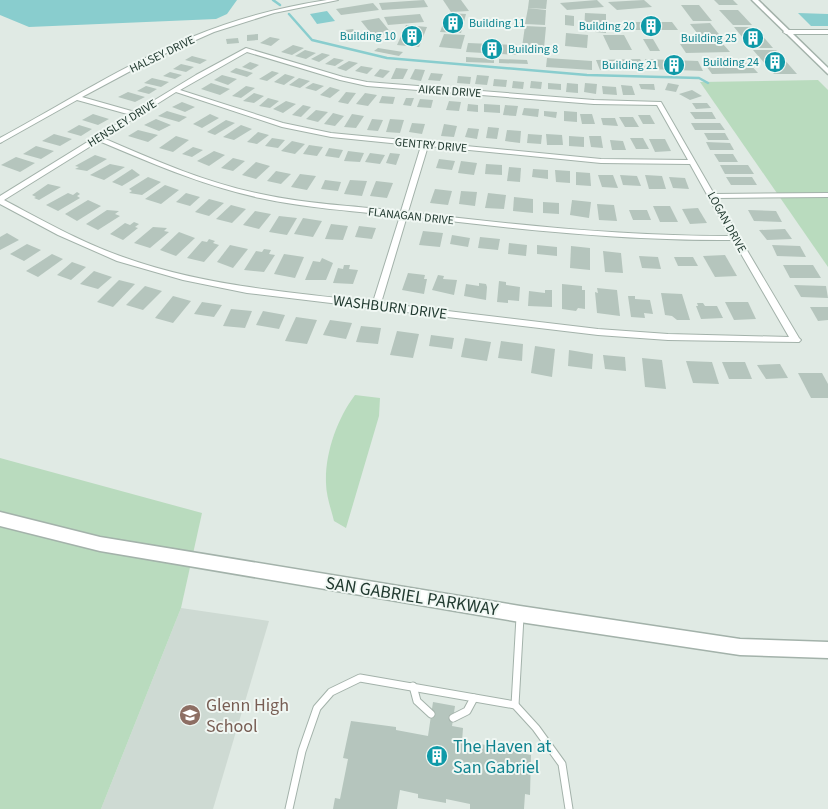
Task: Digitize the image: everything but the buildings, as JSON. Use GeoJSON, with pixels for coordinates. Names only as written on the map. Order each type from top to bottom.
{"type":"FeatureCollection","features":[{"type":"Feature","properties":{"kind":"street","name":"HALSEY DRIVE"},"geometry":{"type":"LineString","coordinates":[[0,141],[163,52],[207,33],[267,14],[336,0]]}},
{"type":"Feature","properties":{"kind":"street"},"geometry":{"type":"LineString","coordinates":[[754,0],[828,72]]}},
{"type":"Feature","properties":{"kind":"street"},"geometry":{"type":"LineString","coordinates":[[786,32],[828,32]]}},
{"type":"Feature","properties":{"kind":"street","name":"HENSLEY DRIVE"},"geometry":{"type":"LineString","coordinates":[[0,200],[135,114],[246,50]]}},
{"type":"Feature","properties":{"kind":"street","name":"AIKEN DRIVE"},"geometry":{"type":"LineString","coordinates":[[246,50],[342,79],[368,84],[594,102],[659,103]]}},
{"type":"Feature","properties":{"kind":"street","name":"GENTRY DRIVE"},"geometry":{"type":"LineString","coordinates":[[176,91],[302,130],[331,135],[602,161],[692,162]]}},
{"type":"Feature","properties":{"kind":"street"},"geometry":{"type":"LineString","coordinates":[[78,98],[135,114]]}},
{"type":"Feature","properties":{"kind":"street","name":"LOGAN DRIVE"},"geometry":{"type":"LineString","coordinates":[[659,103],[735,238],[796,340]]}},
{"type":"Feature","properties":{"kind":"street","name":"FLANAGAN DRIVE"},"geometry":{"type":"LineString","coordinates":[[98,138],[200,180],[280,200],[619,236],[687,239],[735,238]]}},
{"type":"Feature","properties":{"kind":"street"},"geometry":{"type":"LineString","coordinates":[[376,305],[425,145]]}},
{"type":"Feature","properties":{"kind":"street"},"geometry":{"type":"LineString","coordinates":[[713,196],[828,195]]}},
{"type":"Feature","properties":{"kind":"street","name":"WASHBURN DRIVE"},"geometry":{"type":"LineString","coordinates":[[0,200],[61,233],[120,258],[183,277],[247,290],[606,333],[668,337],[796,340]]}},
{"type":"Feature","properties":{"kind":"street","name":"SAN GABRIEL PARKWAY"},"geometry":{"type":"LineString","coordinates":[[0,518],[100,544],[520,614],[740,647],[828,650]]}},
{"type":"Feature","properties":{"kind":"lane"},"geometry":{"type":"LineString","coordinates":[[515,705],[520,614]]}},
{"type":"Feature","properties":{"kind":"lane"},"geometry":{"type":"LineString","coordinates":[[288,809],[309,726],[322,700],[341,685],[360,678],[515,705],[536,728],[562,764],[569,809]]}},
{"type":"Feature","properties":{"kind":"lane"},"geometry":{"type":"LineString","coordinates":[[413,686],[417,701],[431,714]]}},
{"type":"Feature","properties":{"kind":"lane"},"geometry":{"type":"LineString","coordinates":[[453,718],[466,711],[474,698]]}},
{"type":"Feature","properties":{"kind":"shaded area","name":"Glenn High School"},"geometry":{"type":"Polygon","coordinates":[[[181,608],[269,621],[213,809],[101,809],[181,608]]]}},
{"type":"Feature","properties":{"kind":"green space"},"geometry":{"type":"Polygon","coordinates":[[[818,80],[828,90],[828,267],[700,82],[818,80]]]}},
{"type":"Feature","properties":{"kind":"green space"},"geometry":{"type":"Polygon","coordinates":[[[355,395],[380,398],[379,416],[346,528],[334,521],[327,492],[326,472],[333,437],[355,395]]]}},
{"type":"Feature","properties":{"kind":"green space"},"geometry":{"type":"Polygon","coordinates":[[[0,458],[202,513],[181,608],[101,809],[0,809],[0,458]]]}},
{"type":"Feature","properties":{"kind":"water"},"geometry":{"type":"Polygon","coordinates":[[[0,0],[237,0],[227,14],[216,19],[29,27],[0,15],[0,0]]]}},
{"type":"Feature","properties":{"kind":"water"},"geometry":{"type":"Polygon","coordinates":[[[327,11],[335,21],[317,24],[310,14],[327,11]]]}},
{"type":"Feature","properties":{"kind":"water"},"geometry":{"type":"Polygon","coordinates":[[[798,13],[828,14],[828,26],[811,26],[798,13]]]}},
{"type":"Feature","properties":{"kind":"waterway"},"geometry":{"type":"LineString","coordinates":[[273,0],[280,5]]}},
{"type":"Feature","properties":{"kind":"waterway"},"geometry":{"type":"LineString","coordinates":[[289,14],[312,40],[387,58],[587,75],[699,78],[708,83]]}},
{"type":"Feature","properties":{"kind":"place","name":"Building 11"},"geometry":{"type":"Point","coordinates":[453,23]}},
{"type":"Feature","properties":{"kind":"place","name":"Building 20"},"geometry":{"type":"Point","coordinates":[651,26]}},
{"type":"Feature","properties":{"kind":"place","name":"Building 10"},"geometry":{"type":"Point","coordinates":[412,36]}},
{"type":"Feature","properties":{"kind":"place","name":"Building 25"},"geometry":{"type":"Point","coordinates":[753,38]}},
{"type":"Feature","properties":{"kind":"place","name":"Building 8"},"geometry":{"type":"Point","coordinates":[492,49]}},
{"type":"Feature","properties":{"kind":"place","name":"Building 24"},"geometry":{"type":"Point","coordinates":[775,62]}},
{"type":"Feature","properties":{"kind":"place","name":"Building 21"},"geometry":{"type":"Point","coordinates":[674,65]}},
{"type":"Feature","properties":{"kind":"place","name":"Glenn High School"},"geometry":{"type":"Point","coordinates":[190,715]}},
{"type":"Feature","properties":{"kind":"place","name":"The Haven at San Gabriel"},"geometry":{"type":"Point","coordinates":[437,756]}}]}
